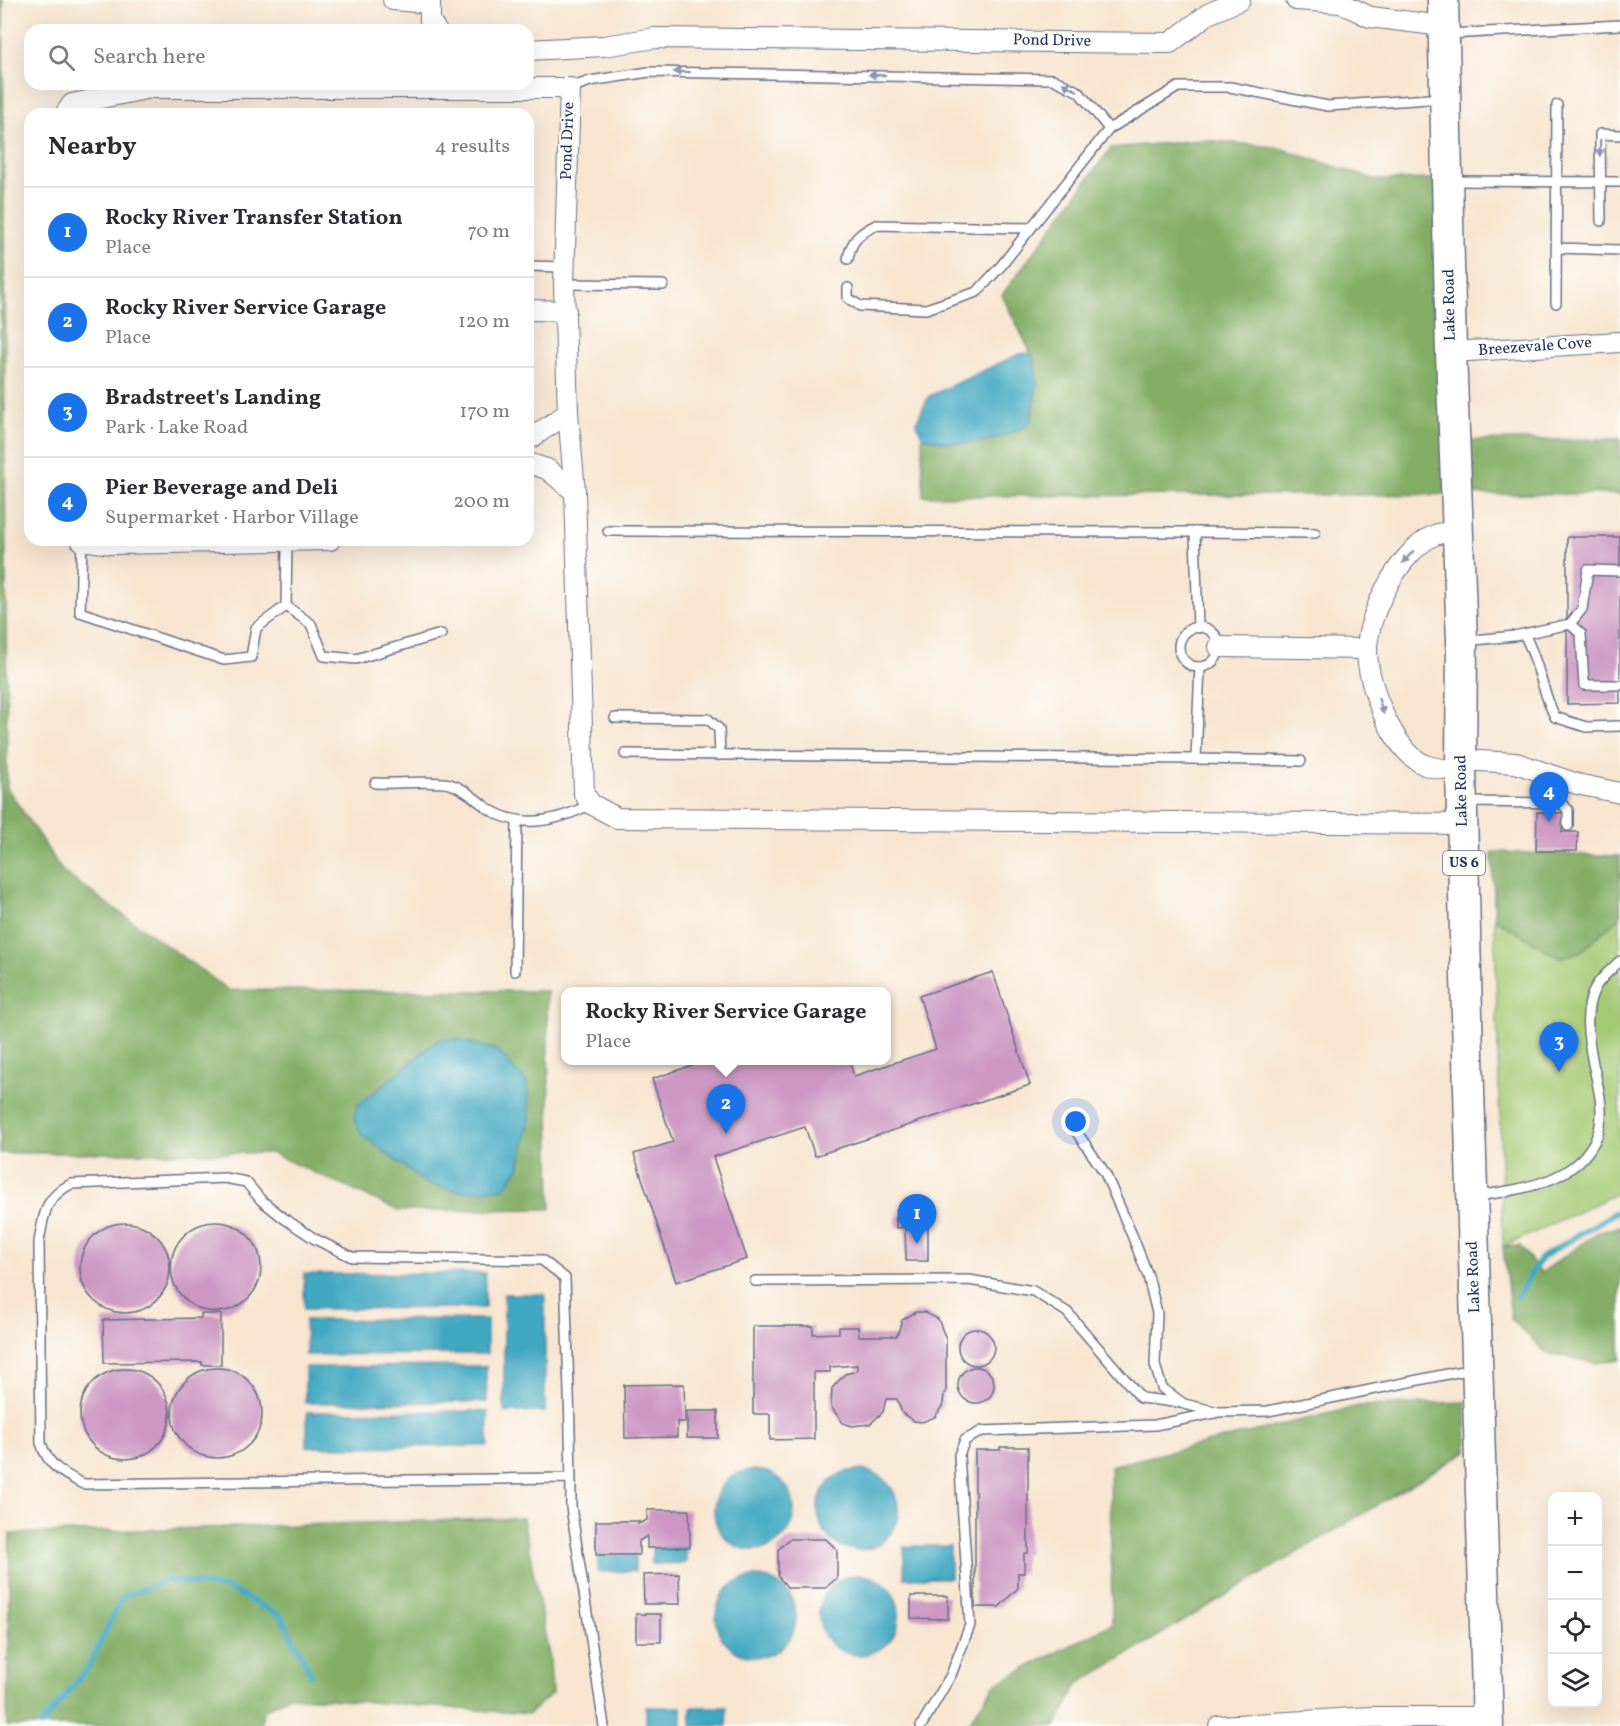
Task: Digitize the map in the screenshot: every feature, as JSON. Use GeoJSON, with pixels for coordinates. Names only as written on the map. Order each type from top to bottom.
{"type":"FeatureCollection","features":[{"type":"Feature","properties":{"kind":"main road","name":"Lake Road"},"geometry":{"type":"LineString","coordinates":[[1443,20],[1451,352],[1462,641],[1462,813],[1488,1721]]}},
{"type":"Feature","properties":{"kind":"street"},"geometry":{"type":"LineString","coordinates":[[393,0],[430,1],[432,24]]}},
{"type":"Feature","properties":{"kind":"street","name":"Pond Drive"},"geometry":{"type":"LineString","coordinates":[[534,50],[604,46],[655,38],[1170,43],[1208,14],[1240,0]]}},
{"type":"Feature","properties":{"kind":"street"},"geometry":{"type":"LineString","coordinates":[[1296,0],[1341,3],[1370,17],[1443,20]]}},
{"type":"Feature","properties":{"kind":"street","name":"Pond Drive"},"geometry":{"type":"LineString","coordinates":[[534,88],[570,88],[564,276],[568,413],[579,532],[584,794],[591,804]]}},
{"type":"Feature","properties":{"kind":"street","name":"Pond Drive"},"geometry":{"type":"LineString","coordinates":[[69,108],[72,104],[142,90]]}},
{"type":"Feature","properties":{"kind":"street"},"geometry":{"type":"LineString","coordinates":[[534,310],[566,311]]}},
{"type":"Feature","properties":{"kind":"street","name":"Breezevale Cove"},"geometry":{"type":"LineString","coordinates":[[1451,352],[1620,342]]}},
{"type":"Feature","properties":{"kind":"street"},"geometry":{"type":"LineString","coordinates":[[534,436],[568,413]]}},
{"type":"Feature","properties":{"kind":"street"},"geometry":{"type":"LineString","coordinates":[[534,465],[547,469],[575,492]]}},
{"type":"Feature","properties":{"kind":"street"},"geometry":{"type":"LineString","coordinates":[[1458,532],[1436,535],[1418,546],[1403,562],[1386,588],[1374,619],[1367,649],[1382,712],[1395,738],[1409,754],[1425,765],[1516,763],[1576,784],[1620,793]]}},
{"type":"Feature","properties":{"kind":"street"},"geometry":{"type":"LineString","coordinates":[[1218,647],[1367,649]]}},
{"type":"Feature","properties":{"kind":"street"},"geometry":{"type":"LineString","coordinates":[[591,804],[617,818],[1462,813]]}},
{"type":"Feature","properties":{"kind":"street"},"geometry":{"type":"LineString","coordinates":[[1219,1726],[1371,1716],[1488,1721]]}},
{"type":"Feature","properties":{"kind":"lane"},"geometry":{"type":"LineString","coordinates":[[1443,20],[1620,25]]}},
{"type":"Feature","properties":{"kind":"lane"},"geometry":{"type":"LineString","coordinates":[[570,88],[590,81],[649,72],[1053,79],[1079,92],[1109,129]]}},
{"type":"Feature","properties":{"kind":"lane"},"geometry":{"type":"LineString","coordinates":[[848,288],[848,298],[860,306],[926,309],[977,292],[1109,129],[1178,87],[1230,87],[1328,105],[1444,98]]}},
{"type":"Feature","properties":{"kind":"lane"},"geometry":{"type":"LineString","coordinates":[[1556,303],[1557,105]]}},
{"type":"Feature","properties":{"kind":"lane"},"geometry":{"type":"LineString","coordinates":[[1601,220],[1600,134],[1620,135]]}},
{"type":"Feature","properties":{"kind":"lane"},"geometry":{"type":"LineString","coordinates":[[1448,181],[1620,182]]}},
{"type":"Feature","properties":{"kind":"lane"},"geometry":{"type":"LineString","coordinates":[[848,260],[850,244],[862,232],[876,225],[1031,228]]}},
{"type":"Feature","properties":{"kind":"lane"},"geometry":{"type":"LineString","coordinates":[[1557,249],[1620,250]]}},
{"type":"Feature","properties":{"kind":"lane"},"geometry":{"type":"LineString","coordinates":[[534,268],[564,276],[663,285]]}},
{"type":"Feature","properties":{"kind":"lane"},"geometry":{"type":"LineString","coordinates":[[608,531],[1315,533]]}},
{"type":"Feature","properties":{"kind":"lane"},"geometry":{"type":"LineString","coordinates":[[1194,532],[1198,628]]}},
{"type":"Feature","properties":{"kind":"lane"},"geometry":{"type":"LineString","coordinates":[[81,546],[80,612],[224,660],[251,657],[256,628],[286,606]]}},
{"type":"Feature","properties":{"kind":"lane"},"geometry":{"type":"LineString","coordinates":[[286,606],[287,546]]}},
{"type":"Feature","properties":{"kind":"lane"},"geometry":{"type":"LineString","coordinates":[[1462,641],[1524,634],[1570,624],[1582,609],[1588,570],[1620,571]]}},
{"type":"Feature","properties":{"kind":"lane"},"geometry":{"type":"LineString","coordinates":[[286,606],[311,624],[324,656],[356,659],[441,634]]}},
{"type":"Feature","properties":{"kind":"lane"},"geometry":{"type":"LineString","coordinates":[[1570,624],[1581,634],[1584,685],[1620,685]]}},
{"type":"Feature","properties":{"kind":"lane"},"geometry":{"type":"LineString","coordinates":[[1198,628],[1211,632],[1218,647],[1214,660],[1200,667],[1185,661],[1180,649],[1183,636],[1198,628]]}},
{"type":"Feature","properties":{"kind":"lane"},"geometry":{"type":"LineString","coordinates":[[1524,634],[1536,655],[1543,693],[1555,717],[1586,727],[1620,726]]}},
{"type":"Feature","properties":{"kind":"lane"},"geometry":{"type":"LineString","coordinates":[[1196,759],[1200,667]]}},
{"type":"Feature","properties":{"kind":"lane"},"geometry":{"type":"LineString","coordinates":[[615,718],[708,719],[719,729],[720,755]]}},
{"type":"Feature","properties":{"kind":"lane"},"geometry":{"type":"LineString","coordinates":[[625,754],[1301,761]]}},
{"type":"Feature","properties":{"kind":"lane"},"geometry":{"type":"LineString","coordinates":[[375,783],[450,784],[474,796],[487,808],[517,820],[549,821],[591,804]]}},
{"type":"Feature","properties":{"kind":"lane"},"geometry":{"type":"LineString","coordinates":[[1462,813],[1561,803],[1568,810],[1568,826]]}},
{"type":"Feature","properties":{"kind":"lane"},"geometry":{"type":"LineString","coordinates":[[515,971],[517,820]]}},
{"type":"Feature","properties":{"kind":"lane"},"geometry":{"type":"LineString","coordinates":[[1472,1197],[1521,1189],[1561,1176],[1586,1155],[1598,1134],[1601,1111],[1589,1043],[1589,1004],[1596,985],[1620,961]]}},
{"type":"Feature","properties":{"kind":"lane"},"geometry":{"type":"LineString","coordinates":[[1069,1121],[1106,1173],[1132,1235],[1148,1276],[1157,1313],[1155,1365],[1157,1373],[1162,1388],[1184,1404]]}},
{"type":"Feature","properties":{"kind":"lane"},"geometry":{"type":"LineString","coordinates":[[571,1478],[83,1484],[57,1471],[45,1457],[41,1443],[39,1242],[44,1210],[55,1192],[71,1184],[225,1178],[246,1182],[261,1200],[285,1219],[315,1239],[352,1257],[542,1260],[565,1278],[572,1507],[601,1724]]}},
{"type":"Feature","properties":{"kind":"lane"},"geometry":{"type":"LineString","coordinates":[[755,1281],[969,1280],[1033,1291],[1067,1312],[1142,1398],[1184,1404],[1218,1413]]}},
{"type":"Feature","properties":{"kind":"lane"},"geometry":{"type":"LineString","coordinates":[[921,1726],[951,1675],[970,1625],[959,1455],[965,1440],[982,1431],[1155,1425],[1218,1413],[1268,1411],[1477,1368]]}},
{"type":"Feature","properties":{"kind":"green space"},"geometry":{"type":"Polygon","coordinates":[[[0,0],[3,0],[7,788],[63,872],[229,990],[547,991],[551,1209],[399,1211],[271,1153],[0,1153],[0,0]],[[527,1083],[361,1134],[387,1153],[519,1168],[530,1118],[527,1083]]]}},
{"type":"Feature","properties":{"kind":"green space"},"geometry":{"type":"Polygon","coordinates":[[[1202,140],[1276,147],[1376,180],[1438,179],[1444,441],[1620,439],[1620,494],[923,496],[922,436],[948,444],[1036,363],[1002,295],[1111,148],[1202,140]]]}},
{"type":"Feature","properties":{"kind":"green space"},"geometry":{"type":"Polygon","coordinates":[[[1492,852],[1620,856],[1620,917],[1580,952],[1560,958],[1495,919],[1492,852]]]}},
{"type":"Feature","properties":{"kind":"green space"},"geometry":{"type":"Polygon","coordinates":[[[1493,853],[1620,856],[1620,1192],[1503,1247],[1493,853]]]}},
{"type":"Feature","properties":{"kind":"green space"},"geometry":{"type":"Polygon","coordinates":[[[1620,1226],[1620,1360],[1595,1363],[1547,1353],[1511,1320],[1503,1247],[1520,1246],[1541,1273],[1597,1233],[1620,1226]]]}},
{"type":"Feature","properties":{"kind":"green space"},"geometry":{"type":"Polygon","coordinates":[[[1466,1402],[1467,1451],[1078,1684],[1056,1726],[966,1726],[995,1684],[1112,1624],[1110,1466],[1360,1406],[1466,1402]]]}},
{"type":"Feature","properties":{"kind":"green space"},"geometry":{"type":"Polygon","coordinates":[[[523,1518],[550,1660],[552,1693],[529,1714],[288,1696],[263,1711],[261,1726],[7,1726],[10,1534],[523,1518]]]}},
{"type":"Feature","properties":{"kind":"water"},"geometry":{"type":"Polygon","coordinates":[[[1031,353],[1036,379],[1030,424],[1003,436],[977,442],[951,442],[922,436],[916,422],[929,396],[1019,354],[1031,353]]]}},
{"type":"Feature","properties":{"kind":"water"},"geometry":{"type":"Polygon","coordinates":[[[457,1039],[497,1050],[527,1083],[530,1118],[519,1168],[505,1188],[463,1192],[427,1184],[361,1134],[354,1118],[357,1106],[438,1040],[457,1039]]]}},
{"type":"Feature","properties":{"kind":"water"},"geometry":{"type":"Polygon","coordinates":[[[485,1273],[485,1308],[304,1309],[304,1274],[485,1273]]]}},
{"type":"Feature","properties":{"kind":"water"},"geometry":{"type":"Polygon","coordinates":[[[504,1294],[545,1294],[545,1412],[504,1412],[504,1294]]]}},
{"type":"Feature","properties":{"kind":"water"},"geometry":{"type":"Polygon","coordinates":[[[487,1319],[487,1354],[306,1355],[305,1320],[487,1319]]]}},
{"type":"Feature","properties":{"kind":"water"},"geometry":{"type":"Polygon","coordinates":[[[486,1366],[487,1402],[305,1403],[305,1367],[486,1366]]]}},
{"type":"Feature","properties":{"kind":"water"},"geometry":{"type":"Polygon","coordinates":[[[488,1411],[488,1446],[307,1447],[307,1412],[488,1411]]]}},
{"type":"Feature","properties":{"kind":"water"},"geometry":{"type":"Polygon","coordinates":[[[754,1470],[769,1473],[782,1482],[791,1495],[794,1510],[791,1525],[782,1538],[769,1547],[754,1550],[739,1547],[726,1538],[717,1525],[714,1510],[717,1495],[726,1482],[739,1473],[754,1470]]]}},
{"type":"Feature","properties":{"kind":"water"},"geometry":{"type":"Polygon","coordinates":[[[858,1470],[873,1473],[886,1482],[895,1495],[898,1510],[895,1525],[886,1538],[873,1547],[858,1550],[843,1547],[830,1538],[821,1525],[818,1510],[821,1495],[830,1482],[843,1473],[858,1470]]]}},
{"type":"Feature","properties":{"kind":"water"},"geometry":{"type":"Polygon","coordinates":[[[904,1546],[950,1546],[950,1578],[904,1578],[904,1546]]]}},
{"type":"Feature","properties":{"kind":"water"},"geometry":{"type":"Polygon","coordinates":[[[686,1547],[686,1563],[652,1564],[652,1548],[686,1547]]]}},
{"type":"Feature","properties":{"kind":"water"},"geometry":{"type":"Polygon","coordinates":[[[598,1555],[635,1555],[635,1571],[598,1572],[598,1555]]]}},
{"type":"Feature","properties":{"kind":"water"},"geometry":{"type":"Polygon","coordinates":[[[859,1575],[874,1578],[887,1587],[896,1600],[899,1615],[896,1630],[887,1643],[874,1652],[859,1655],[844,1652],[831,1643],[822,1630],[819,1615],[822,1600],[831,1587],[844,1578],[859,1575]]]}},
{"type":"Feature","properties":{"kind":"water"},"geometry":{"type":"Polygon","coordinates":[[[756,1577],[771,1580],[784,1589],[793,1602],[796,1617],[793,1632],[784,1645],[771,1654],[756,1657],[741,1654],[728,1645],[719,1632],[716,1617],[719,1602],[728,1589],[741,1580],[756,1577]]]}},
{"type":"Feature","properties":{"kind":"water"},"geometry":{"type":"Polygon","coordinates":[[[646,1707],[682,1707],[682,1726],[646,1726],[646,1707]]]}},
{"type":"Feature","properties":{"kind":"water"},"geometry":{"type":"Polygon","coordinates":[[[691,1707],[727,1707],[727,1726],[691,1726],[691,1707]]]}},
{"type":"Feature","properties":{"kind":"building"},"geometry":{"type":"Polygon","coordinates":[[[1567,537],[1620,537],[1620,703],[1567,704],[1567,537]]]}},
{"type":"Feature","properties":{"kind":"building"},"geometry":{"type":"Polygon","coordinates":[[[1537,812],[1563,813],[1562,832],[1578,832],[1577,851],[1536,851],[1537,812]]]}},
{"type":"Feature","properties":{"kind":"building"},"geometry":{"type":"Polygon","coordinates":[[[993,972],[1030,1085],[815,1156],[805,1127],[713,1157],[747,1259],[676,1282],[634,1154],[673,1142],[652,1079],[693,1065],[851,1065],[854,1076],[891,1065],[936,1049],[919,996],[993,972]]]}},
{"type":"Feature","properties":{"kind":"building"},"geometry":{"type":"Polygon","coordinates":[[[896,1216],[913,1216],[913,1227],[928,1227],[928,1261],[906,1261],[905,1227],[896,1228],[896,1216]]]}},
{"type":"Feature","properties":{"kind":"building"},"geometry":{"type":"Polygon","coordinates":[[[216,1222],[233,1226],[248,1235],[257,1250],[261,1267],[257,1284],[248,1299],[233,1308],[216,1312],[199,1308],[184,1299],[175,1284],[171,1267],[175,1250],[184,1235],[199,1226],[216,1222]]]}},
{"type":"Feature","properties":{"kind":"building"},"geometry":{"type":"Polygon","coordinates":[[[125,1223],[142,1227],[157,1236],[166,1251],[170,1268],[166,1285],[157,1300],[142,1309],[125,1313],[108,1309],[93,1300],[84,1285],[80,1268],[84,1251],[93,1236],[108,1227],[125,1223]]]}},
{"type":"Feature","properties":{"kind":"building"},"geometry":{"type":"Polygon","coordinates":[[[916,1312],[924,1312],[938,1319],[946,1339],[946,1393],[944,1393],[943,1405],[935,1417],[922,1422],[914,1421],[902,1413],[897,1399],[886,1399],[883,1412],[870,1424],[852,1426],[843,1423],[831,1407],[832,1388],[845,1374],[857,1371],[857,1365],[830,1367],[830,1372],[814,1372],[814,1439],[770,1440],[770,1414],[753,1414],[753,1326],[813,1326],[813,1334],[839,1333],[839,1327],[858,1327],[859,1336],[897,1336],[902,1320],[916,1312]]]}},
{"type":"Feature","properties":{"kind":"building"},"geometry":{"type":"Polygon","coordinates":[[[201,1314],[221,1314],[221,1365],[202,1365],[202,1362],[104,1363],[103,1320],[201,1318],[201,1314]]]}},
{"type":"Feature","properties":{"kind":"building"},"geometry":{"type":"Polygon","coordinates":[[[976,1329],[989,1334],[994,1347],[989,1360],[976,1365],[963,1360],[958,1347],[963,1334],[976,1329]]]}},
{"type":"Feature","properties":{"kind":"building"},"geometry":{"type":"Polygon","coordinates":[[[976,1367],[989,1372],[994,1385],[989,1398],[976,1403],[963,1398],[958,1385],[963,1372],[976,1367]]]}},
{"type":"Feature","properties":{"kind":"building"},"geometry":{"type":"Polygon","coordinates":[[[217,1368],[234,1372],[249,1381],[258,1396],[262,1413],[258,1430],[249,1445],[234,1454],[217,1458],[200,1454],[185,1445],[176,1430],[172,1413],[176,1396],[185,1381],[200,1372],[217,1368]]]}},
{"type":"Feature","properties":{"kind":"building"},"geometry":{"type":"Polygon","coordinates":[[[125,1369],[142,1373],[157,1382],[166,1397],[170,1414],[166,1431],[157,1446],[142,1455],[125,1459],[108,1455],[93,1446],[84,1431],[80,1414],[84,1397],[93,1382],[108,1373],[125,1369]]]}},
{"type":"Feature","properties":{"kind":"building"},"geometry":{"type":"Polygon","coordinates":[[[684,1384],[685,1422],[677,1422],[677,1437],[625,1438],[624,1385],[684,1384]]]}},
{"type":"Feature","properties":{"kind":"building"},"geometry":{"type":"Polygon","coordinates":[[[687,1411],[718,1411],[718,1438],[687,1438],[687,1411]]]}},
{"type":"Feature","properties":{"kind":"building"},"geometry":{"type":"Polygon","coordinates":[[[1000,1447],[1028,1447],[1028,1553],[1024,1553],[1024,1573],[1018,1573],[1018,1588],[999,1607],[975,1607],[975,1450],[1000,1450],[1000,1447]]]}},
{"type":"Feature","properties":{"kind":"building"},"geometry":{"type":"Polygon","coordinates":[[[647,1510],[689,1510],[690,1547],[647,1548],[647,1536],[639,1541],[639,1555],[596,1555],[596,1521],[639,1521],[638,1524],[647,1520],[647,1510]]]}},
{"type":"Feature","properties":{"kind":"building"},"geometry":{"type":"Polygon","coordinates":[[[789,1539],[826,1539],[837,1550],[837,1578],[825,1588],[788,1588],[778,1576],[778,1550],[789,1539]]]}},
{"type":"Feature","properties":{"kind":"building"},"geometry":{"type":"Polygon","coordinates":[[[679,1574],[680,1604],[644,1604],[643,1575],[679,1574]]]}},
{"type":"Feature","properties":{"kind":"building"},"geometry":{"type":"Polygon","coordinates":[[[911,1596],[948,1596],[948,1619],[911,1618],[911,1596]]]}},
{"type":"Feature","properties":{"kind":"building"},"geometry":{"type":"Polygon","coordinates":[[[636,1614],[661,1614],[661,1642],[636,1642],[636,1614]]]}},
{"type":"Feature","properties":{"kind":"waterway"},"geometry":{"type":"LineString","coordinates":[[1517,1297],[1541,1258],[1614,1213],[1620,1212]]}},
{"type":"Feature","properties":{"kind":"waterway"},"geometry":{"type":"LineString","coordinates":[[41,1725],[88,1668],[122,1597],[168,1580],[227,1588],[281,1616],[311,1674]]}},
{"type":"Feature","properties":{"kind":"place","name":"Pier Beverage and Deli"},"geometry":{"type":"Point","coordinates":[1549,822]}},
{"type":"Feature","properties":{"kind":"place","name":"Bradstreet's Landing"},"geometry":{"type":"Point","coordinates":[1559,1072]}},
{"type":"Feature","properties":{"kind":"place","name":"Rocky River Service Garage"},"geometry":{"type":"Point","coordinates":[726,1134]}},
{"type":"Feature","properties":{"kind":"place","name":"Rocky River Transfer Station"},"geometry":{"type":"Point","coordinates":[917,1244]}}]}
